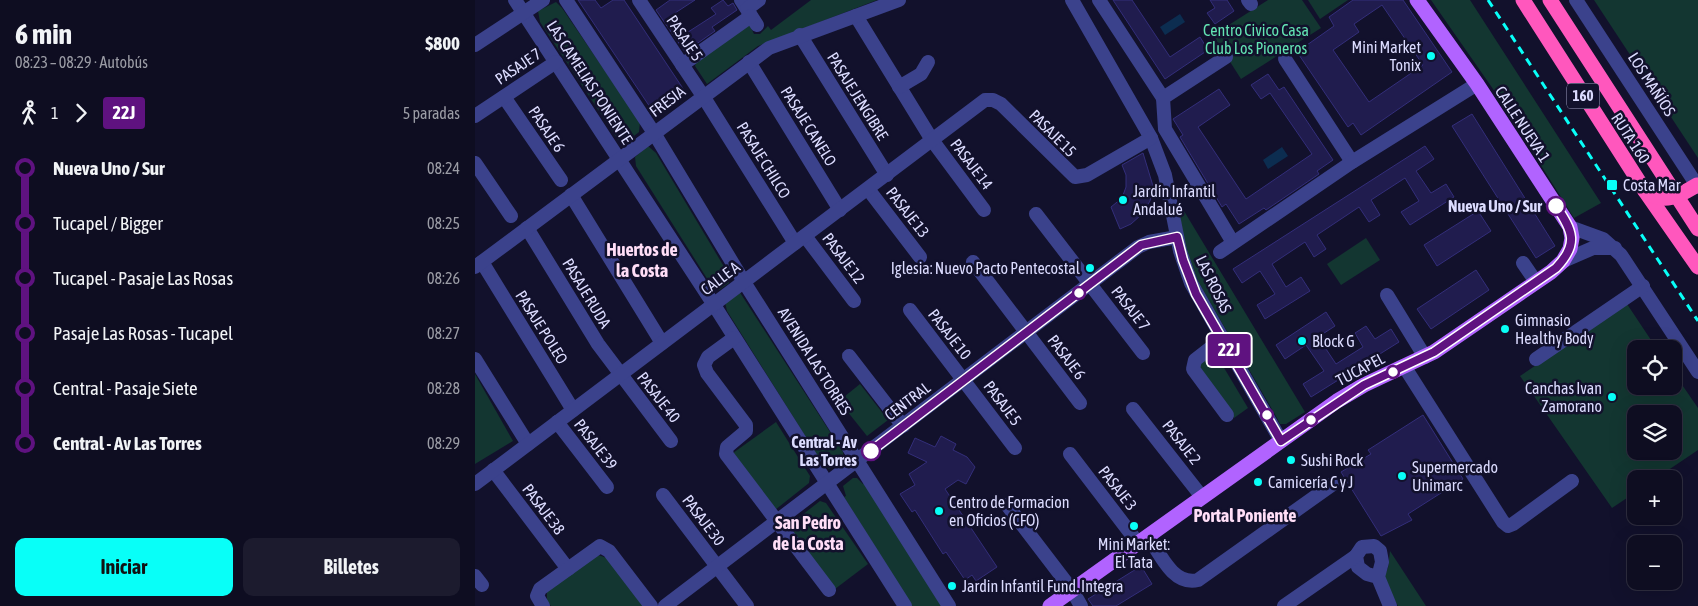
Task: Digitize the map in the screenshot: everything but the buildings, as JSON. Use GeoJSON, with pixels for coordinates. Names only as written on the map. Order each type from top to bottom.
{"type":"FeatureCollection","features":[{"type":"Feature","properties":{"kind":"highway","name":"RUTA 160"},"geometry":{"type":"LineString","coordinates":[[1523,0],[1645,191],[1698,267]]}},
{"type":"Feature","properties":{"kind":"highway","name":"RUTA 160"},"geometry":{"type":"LineString","coordinates":[[1550,0],[1698,229]]}},
{"type":"Feature","properties":{"kind":"highway"},"geometry":{"type":"LineString","coordinates":[[1645,191],[1661,198],[1677,198],[1697,186]]}},
{"type":"Feature","properties":{"kind":"main road","name":"CALLE NUEVA 1"},"geometry":{"type":"LineString","coordinates":[[1417,0],[1477,84],[1570,227]]}},
{"type":"Feature","properties":{"kind":"main road"},"geometry":{"type":"LineString","coordinates":[[1563,261],[1570,249],[1572,238],[1570,227]]}},
{"type":"Feature","properties":{"kind":"main road","name":"TUCAPEL"},"geometry":{"type":"LineString","coordinates":[[1050,606],[1350,394],[1425,357],[1536,282],[1563,261]]}},
{"type":"Feature","properties":{"kind":"street","name":"LAS CAMELIAS PONIENTE"},"geometry":{"type":"LineString","coordinates":[[515,0],[619,159]]}},
{"type":"Feature","properties":{"kind":"street"},"geometry":{"type":"LineString","coordinates":[[475,45],[543,0]]}},
{"type":"Feature","properties":{"kind":"street","name":"AVENIDA LAS TORRES"},"geometry":{"type":"LineString","coordinates":[[567,0],[654,133],[744,282],[949,606]]}},
{"type":"Feature","properties":{"kind":"street"},"geometry":{"type":"LineString","coordinates":[[683,65],[749,12],[759,0]]}},
{"type":"Feature","properties":{"kind":"street","name":"FRESIA"},"geometry":{"type":"LineString","coordinates":[[479,265],[769,48],[899,0]]}},
{"type":"Feature","properties":{"kind":"street","name":"LAS ROSAS"},"geometry":{"type":"LineString","coordinates":[[1072,0],[1151,138],[1165,175],[1177,237],[1191,283],[1281,441]]}},
{"type":"Feature","properties":{"kind":"street"},"geometry":{"type":"LineString","coordinates":[[1099,0],[1163,98],[1165,129],[1232,241]]}},
{"type":"Feature","properties":{"kind":"street","name":"LOS MAÑÍOS"},"geometry":{"type":"LineString","coordinates":[[1576,0],[1697,186]]}},
{"type":"Feature","properties":{"kind":"street","name":"PASAJE 5"},"geometry":{"type":"LineString","coordinates":[[643,2],[703,96]]}},
{"type":"Feature","properties":{"kind":"street","name":"PASAJE 14"},"geometry":{"type":"LineString","coordinates":[[856,16],[932,140],[984,210]]}},
{"type":"Feature","properties":{"kind":"street","name":"PASAJE JENGIBRE"},"geometry":{"type":"LineString","coordinates":[[800,35],[887,175]]}},
{"type":"Feature","properties":{"kind":"street"},"geometry":{"type":"LineString","coordinates":[[1163,98],[1226,57]]}},
{"type":"Feature","properties":{"kind":"street"},"geometry":{"type":"LineString","coordinates":[[1285,58],[1352,162]]}},
{"type":"Feature","properties":{"kind":"street","name":"PASAJE 7"},"geometry":{"type":"LineString","coordinates":[[475,116],[556,62]]}},
{"type":"Feature","properties":{"kind":"street","name":"PASAJE CANELO"},"geometry":{"type":"LineString","coordinates":[[749,62],[840,210]]}},
{"type":"Feature","properties":{"kind":"street"},"geometry":{"type":"LineString","coordinates":[[899,87],[921,74],[927,62]]}},
{"type":"Feature","properties":{"kind":"street"},"geometry":{"type":"LineString","coordinates":[[1220,252],[1232,241],[1352,162],[1477,84]]}},
{"type":"Feature","properties":{"kind":"street","name":"PASAJE CHILCO"},"geometry":{"type":"LineString","coordinates":[[703,96],[800,239]]}},
{"type":"Feature","properties":{"kind":"street","name":"PASAJE 6"},"geometry":{"type":"LineString","coordinates":[[504,97],[561,180]]}},
{"type":"Feature","properties":{"kind":"street","name":"PASAJE 15"},"geometry":{"type":"LineString","coordinates":[[985,100],[993,100],[1001,104],[1075,177],[1087,175],[1151,138]]}},
{"type":"Feature","properties":{"kind":"street","name":"CALLE A"},"geometry":{"type":"LineString","coordinates":[[475,483],[985,100]]}},
{"type":"Feature","properties":{"kind":"street"},"geometry":{"type":"LineString","coordinates":[[619,159],[905,606]]}},
{"type":"Feature","properties":{"kind":"street"},"geometry":{"type":"LineString","coordinates":[[475,163],[480,181],[511,216]]}},
{"type":"Feature","properties":{"kind":"street","name":"PASAJE 13"},"geometry":{"type":"LineString","coordinates":[[868,189],[920,257]]}},
{"type":"Feature","properties":{"kind":"street"},"geometry":{"type":"LineString","coordinates":[[571,196],[662,343]]}},
{"type":"Feature","properties":{"kind":"street","name":"PASAJE 7"},"geometry":{"type":"LineString","coordinates":[[1036,214],[1143,353]]}},
{"type":"Feature","properties":{"kind":"street"},"geometry":{"type":"LineString","coordinates":[[1570,227],[1597,236],[1615,248],[1643,286],[1698,372]]}},
{"type":"Feature","properties":{"kind":"street","name":"PASAJE RUDA"},"geometry":{"type":"LineString","coordinates":[[527,228],[598,344],[620,375]]}},
{"type":"Feature","properties":{"kind":"street","name":"CENTRAL"},"geometry":{"type":"LineString","coordinates":[[665,606],[1141,245],[1177,237]]}},
{"type":"Feature","properties":{"kind":"street","name":"PASAJE 12"},"geometry":{"type":"LineString","coordinates":[[800,239],[854,301]]}},
{"type":"Feature","properties":{"kind":"street"},"geometry":{"type":"LineString","coordinates":[[1563,261],[1593,248],[1615,248]]}},
{"type":"Feature","properties":{"kind":"street","name":"PASAJE 6"},"geometry":{"type":"LineString","coordinates":[[973,262],[1080,403]]}},
{"type":"Feature","properties":{"kind":"street"},"geometry":{"type":"LineString","coordinates":[[1523,263],[1536,282]]}},
{"type":"Feature","properties":{"kind":"street","name":"PASAJE POLEO"},"geometry":{"type":"LineString","coordinates":[[479,265],[573,410]]}},
{"type":"Feature","properties":{"kind":"street"},"geometry":{"type":"LineString","coordinates":[[1536,358],[1643,286]]}},
{"type":"Feature","properties":{"kind":"street"},"geometry":{"type":"LineString","coordinates":[[1387,295],[1425,357]]}},
{"type":"Feature","properties":{"kind":"street","name":"PASAJE 10"},"geometry":{"type":"LineString","coordinates":[[910,310],[964,380]]}},
{"type":"Feature","properties":{"kind":"street"},"geometry":{"type":"LineString","coordinates":[[734,338],[709,357],[704,368],[746,425],[746,431],[727,447],[726,454],[829,590]]}},
{"type":"Feature","properties":{"kind":"street"},"geometry":{"type":"LineString","coordinates":[[1222,339],[1195,360],[1193,369],[1227,415]]}},
{"type":"Feature","properties":{"kind":"street"},"geometry":{"type":"LineString","coordinates":[[849,356],[903,426]]}},
{"type":"Feature","properties":{"kind":"street"},"geometry":{"type":"LineString","coordinates":[[475,359],[528,444]]}},
{"type":"Feature","properties":{"kind":"street"},"geometry":{"type":"LineString","coordinates":[[1404,366],[1503,522],[1508,526],[1572,481]]}},
{"type":"Feature","properties":{"kind":"street","name":"PASAJE 40"},"geometry":{"type":"LineString","coordinates":[[620,375],[671,441]]}},
{"type":"Feature","properties":{"kind":"street","name":"PASAJE 5"},"geometry":{"type":"LineString","coordinates":[[964,380],[1015,448]]}},
{"type":"Feature","properties":{"kind":"street","name":"PASAJE 2"},"geometry":{"type":"LineString","coordinates":[[1133,409],[1202,497]]}},
{"type":"Feature","properties":{"kind":"street","name":"PASAJE 39"},"geometry":{"type":"LineString","coordinates":[[557,422],[607,487]]}},
{"type":"Feature","properties":{"kind":"street","name":"PASAJE 3"},"geometry":{"type":"LineString","coordinates":[[1070,454],[1143,540]]}},
{"type":"Feature","properties":{"kind":"street","name":"PASAJE 38"},"geometry":{"type":"LineString","coordinates":[[493,470],[567,569]]}},
{"type":"Feature","properties":{"kind":"street"},"geometry":{"type":"LineString","coordinates":[[1143,540],[1176,576],[1187,581],[1198,580],[1333,484]]}},
{"type":"Feature","properties":{"kind":"street","name":"PASAJE 30"},"geometry":{"type":"LineString","coordinates":[[663,495],[747,606]]}},
{"type":"Feature","properties":{"kind":"street"},"geometry":{"type":"LineString","coordinates":[[1007,505],[1072,590],[1081,606]]}},
{"type":"Feature","properties":{"kind":"street"},"geometry":{"type":"LineString","coordinates":[[1284,606],[1356,556],[1362,546],[1370,545],[1377,548],[1382,558],[1378,577],[1390,606]]}},
{"type":"Feature","properties":{"kind":"street"},"geometry":{"type":"LineString","coordinates":[[543,606],[538,598],[539,591],[594,549],[603,547],[609,551],[651,606]]}},
{"type":"Feature","properties":{"kind":"street"},"geometry":{"type":"LineString","coordinates":[[1356,556],[1360,570],[1378,577]]}},
{"type":"Feature","properties":{"kind":"green space"},"geometry":{"type":"Polygon","coordinates":[[[811,0],[877,0],[758,46],[707,84],[695,66],[696,62],[749,24],[754,34],[760,34],[768,26],[771,30],[811,0]]]}},
{"type":"Feature","properties":{"kind":"green space","name":"Centro Civico Casa Club Los Pioneros"},"geometry":{"type":"Polygon","coordinates":[[[1268,0],[1302,0],[1321,28],[1241,79],[1213,35],[1268,0]]]}},
{"type":"Feature","properties":{"kind":"green space"},"geometry":{"type":"Polygon","coordinates":[[[1308,0],[1348,0],[1320,19],[1308,0]]]}},
{"type":"Feature","properties":{"kind":"green space"},"geometry":{"type":"Polygon","coordinates":[[[1431,0],[1470,0],[1601,203],[1574,218],[1493,89],[1431,0]]]}},
{"type":"Feature","properties":{"kind":"green space"},"geometry":{"type":"Polygon","coordinates":[[[1594,0],[1698,0],[1698,158],[1594,0]]]}},
{"type":"Feature","properties":{"kind":"green space"},"geometry":{"type":"Polygon","coordinates":[[[556,2],[640,122],[639,132],[625,143],[618,140],[540,22],[538,11],[556,2]]]}},
{"type":"Feature","properties":{"kind":"green space"},"geometry":{"type":"Polygon","coordinates":[[[648,146],[656,153],[729,275],[729,283],[719,290],[713,288],[636,166],[635,157],[648,146]]]}},
{"type":"Feature","properties":{"kind":"green space"},"geometry":{"type":"Polygon","coordinates":[[[1178,201],[1305,412],[1286,424],[1280,424],[1199,283],[1185,252],[1178,201]]]}},
{"type":"Feature","properties":{"kind":"green space"},"geometry":{"type":"Polygon","coordinates":[[[1366,238],[1380,260],[1341,285],[1327,264],[1366,238]]]}},
{"type":"Feature","properties":{"kind":"green space"},"geometry":{"type":"Polygon","coordinates":[[[739,291],[843,452],[844,460],[829,469],[822,463],[727,311],[725,302],[739,291]]]}},
{"type":"Feature","properties":{"kind":"green space","name":"Canchas Ivan Zamorano"},"geometry":{"type":"Polygon","coordinates":[[[1627,304],[1651,340],[1627,340],[1627,395],[1682,395],[1682,385],[1698,408],[1698,450],[1668,470],[1627,470],[1627,498],[1612,508],[1520,376],[1627,304]]]}},
{"type":"Feature","properties":{"kind":"green space"},"geometry":{"type":"Polygon","coordinates":[[[1214,351],[1248,408],[1234,418],[1196,370],[1198,361],[1214,351]]]}},
{"type":"Feature","properties":{"kind":"green space"},"geometry":{"type":"Polygon","coordinates":[[[475,374],[513,441],[475,464],[475,374]]]}},
{"type":"Feature","properties":{"kind":"green space"},"geometry":{"type":"Polygon","coordinates":[[[860,384],[888,420],[867,436],[839,401],[860,384]]]}},
{"type":"Feature","properties":{"kind":"green space"},"geometry":{"type":"Polygon","coordinates":[[[776,422],[810,476],[809,483],[775,510],[733,453],[776,422]]]}},
{"type":"Feature","properties":{"kind":"green space"},"geometry":{"type":"Polygon","coordinates":[[[853,478],[857,478],[863,484],[865,483],[943,606],[912,606],[844,497],[846,496],[843,486],[853,478]]]}},
{"type":"Feature","properties":{"kind":"green space"},"geometry":{"type":"Polygon","coordinates":[[[820,501],[826,503],[868,564],[835,589],[788,526],[820,501]]]}},
{"type":"Feature","properties":{"kind":"green space"},"geometry":{"type":"Polygon","coordinates":[[[1390,551],[1426,606],[1398,606],[1383,579],[1388,568],[1390,551]]]}},
{"type":"Feature","properties":{"kind":"green space"},"geometry":{"type":"Polygon","coordinates":[[[595,554],[607,558],[643,606],[551,606],[547,601],[547,592],[595,554]]]}},
{"type":"Feature","properties":{"kind":"water"},"geometry":{"type":"Polygon","coordinates":[[[1180,14],[1185,22],[1165,35],[1160,27],[1180,14]]]}},
{"type":"Feature","properties":{"kind":"water"},"geometry":{"type":"Polygon","coordinates":[[[1282,147],[1288,156],[1268,169],[1263,160],[1282,147]]]}},
{"type":"Feature","properties":{"kind":"railway"},"geometry":{"type":"LineString","coordinates":[[1488,0],[1698,321]]}},
{"type":"Feature","properties":{"kind":"bus line","name":"22J"},"geometry":{"type":"LineString","coordinates":[[871,451],[1141,245],[1177,237],[1183,260],[1196,294],[1281,441],[1364,385],[1434,352],[1487,313],[1556,268],[1568,254],[1572,238],[1570,227],[1556,206]]}},
{"type":"Feature","properties":{"kind":"place","name":"Mini Market Tonix"},"geometry":{"type":"Point","coordinates":[1431,56]}},
{"type":"Feature","properties":{"kind":"place","name":"Costa Mar"},"geometry":{"type":"Point","coordinates":[1612,185]}},
{"type":"Feature","properties":{"kind":"place","name":"Jardín Infantil Andalué"},"geometry":{"type":"Point","coordinates":[1123,200]}},
{"type":"Feature","properties":{"kind":"place","name":"Nueva Uno / Sur"},"geometry":{"type":"Point","coordinates":[1556,206]}},
{"type":"Feature","properties":{"kind":"place","name":"Iglesia: Nuevo Pacto Pentecostal"},"geometry":{"type":"Point","coordinates":[1090,268]}},
{"type":"Feature","properties":{"kind":"place","name":"Gimnasio Healthy Body"},"geometry":{"type":"Point","coordinates":[1505,329]}},
{"type":"Feature","properties":{"kind":"place","name":"Block G"},"geometry":{"type":"Point","coordinates":[1302,341]}},
{"type":"Feature","properties":{"kind":"place","name":"Canchas Ivan Zamorano"},"geometry":{"type":"Point","coordinates":[1612,397]}},
{"type":"Feature","properties":{"kind":"place","name":"Central - Av Las Torres"},"geometry":{"type":"Point","coordinates":[871,451]}},
{"type":"Feature","properties":{"kind":"place","name":"Sushi Rock"},"geometry":{"type":"Point","coordinates":[1291,460]}},
{"type":"Feature","properties":{"kind":"place","name":"Supermercado Unimarc"},"geometry":{"type":"Point","coordinates":[1402,476]}},
{"type":"Feature","properties":{"kind":"place","name":"Carnicería C y J"},"geometry":{"type":"Point","coordinates":[1258,482]}},
{"type":"Feature","properties":{"kind":"place","name":"Centro de Formacion en Oficios (CFO)"},"geometry":{"type":"Point","coordinates":[939,511]}},
{"type":"Feature","properties":{"kind":"place","name":"Mini Market: El Tata"},"geometry":{"type":"Point","coordinates":[1134,526]}},
{"type":"Feature","properties":{"kind":"place","name":"Jardin Infantil Fund. Integra"},"geometry":{"type":"Point","coordinates":[952,586]}},
{"type":"Feature","properties":{"kind":"district","name":"Huertos de la Costa"},"geometry":{"type":"Point","coordinates":[642,260]}},
{"type":"Feature","properties":{"kind":"district","name":"Portal Poniente"},"geometry":{"type":"Point","coordinates":[1245,516]}},
{"type":"Feature","properties":{"kind":"district","name":"San Pedro de la Costa"},"geometry":{"type":"Point","coordinates":[808,533]}}]}
